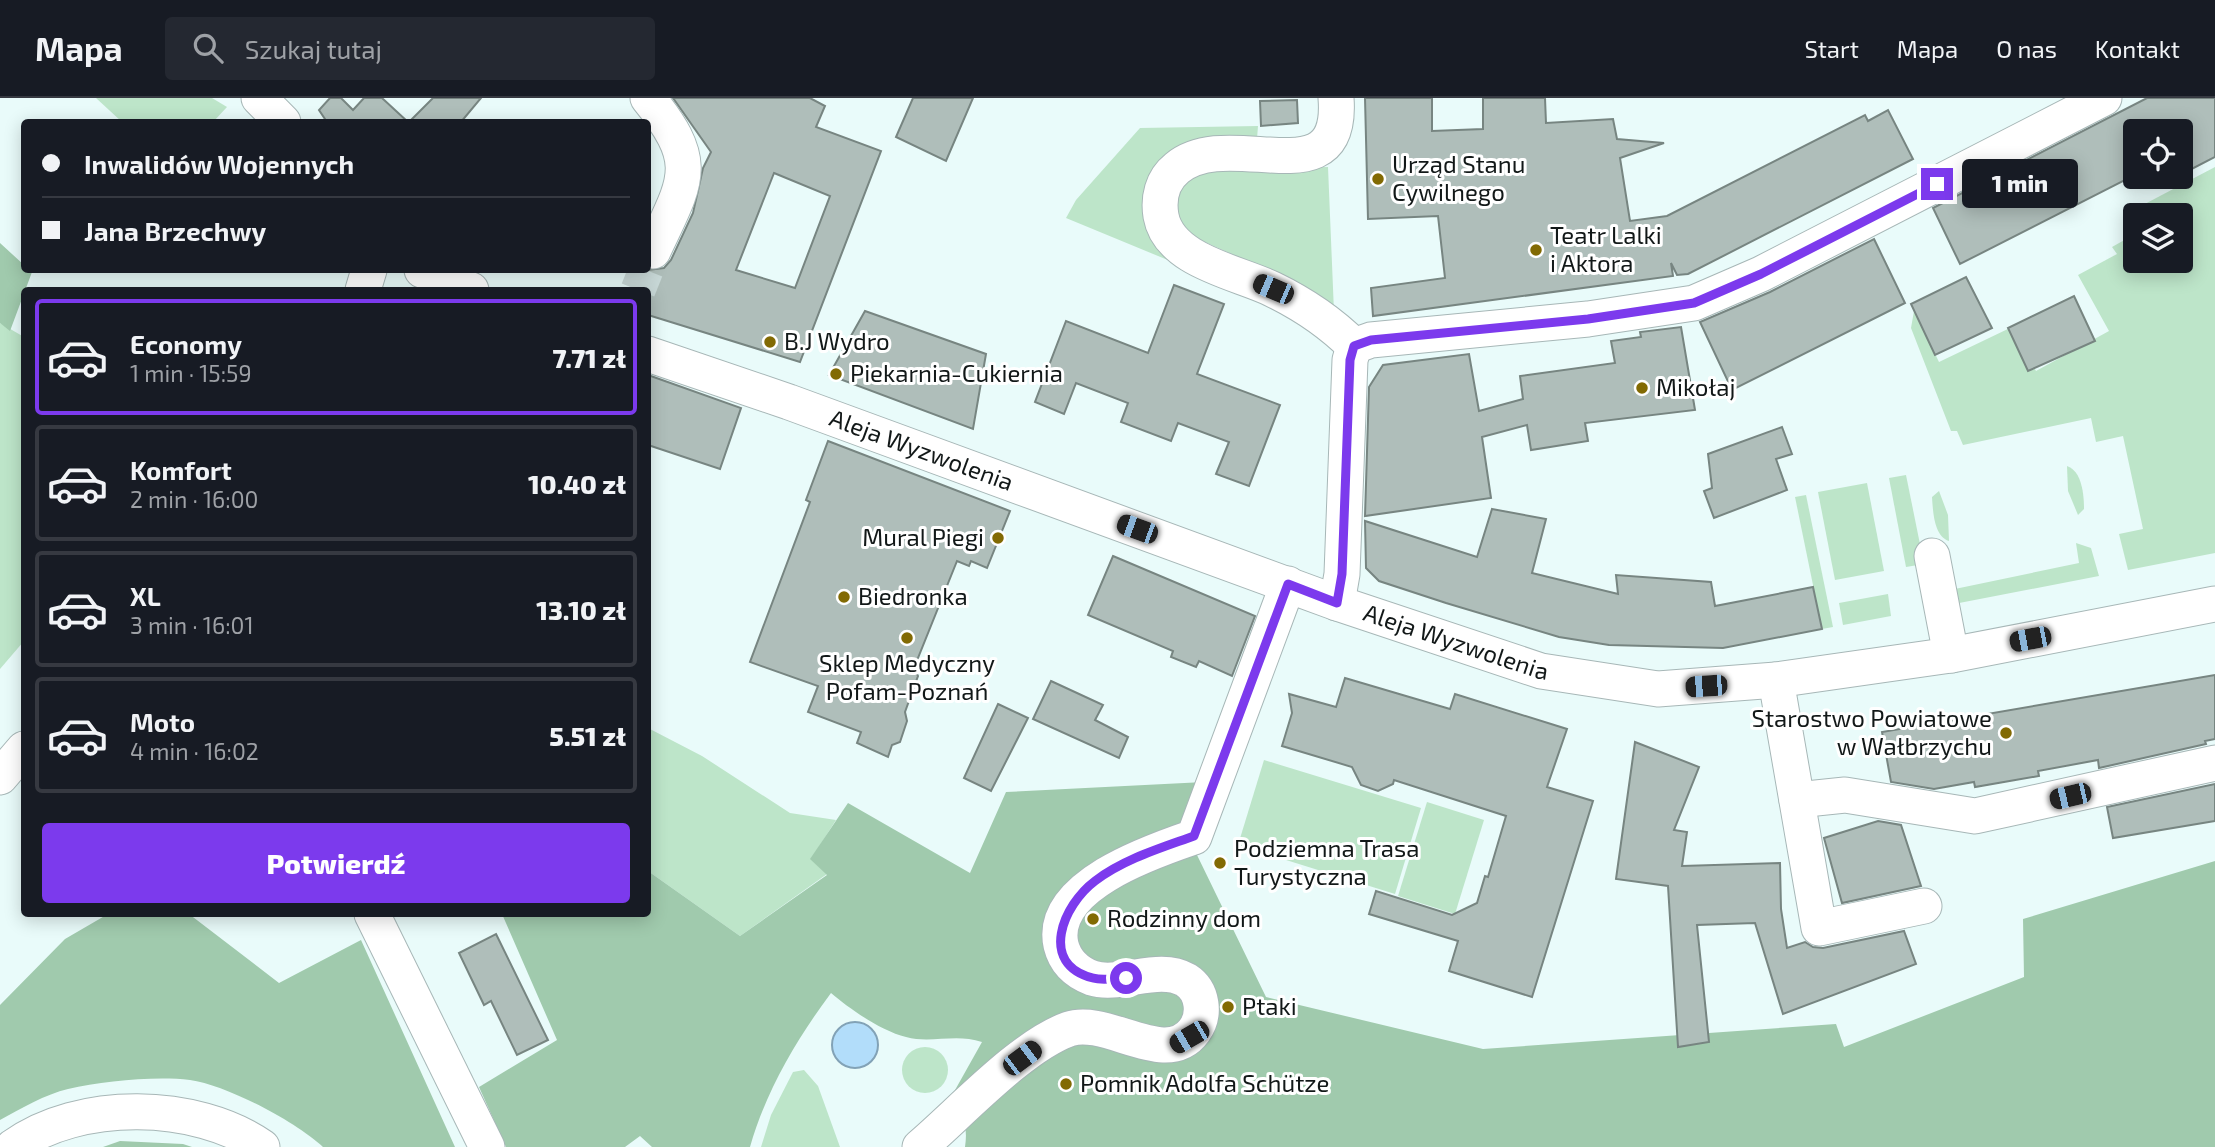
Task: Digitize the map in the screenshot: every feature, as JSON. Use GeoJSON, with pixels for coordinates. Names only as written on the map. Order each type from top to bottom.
{"type":"FeatureCollection","features":[{"type":"Feature","properties":{"kind":"street"},"geometry":{"type":"LineString","coordinates":[[259,98],[280,119]]}},
{"type":"Feature","properties":{"kind":"street"},"geometry":{"type":"LineString","coordinates":[[648,98],[667,121],[685,163],[674,205],[653,251]]}},
{"type":"Feature","properties":{"kind":"street"},"geometry":{"type":"LineString","coordinates":[[1336,98],[1334,134],[1326,146],[1311,154],[1214,152],[1189,158],[1170,174],[1161,192],[1160,206],[1163,223],[1172,240],[1273,289],[1339,330],[1354,346]]}},
{"type":"Feature","properties":{"kind":"street"},"geometry":{"type":"LineString","coordinates":[[1354,346],[1371,340],[1588,319],[1694,303],[1761,274],[2104,98]]}},
{"type":"Feature","properties":{"kind":"street"},"geometry":{"type":"LineString","coordinates":[[429,273],[464,287]]}},
{"type":"Feature","properties":{"kind":"street"},"geometry":{"type":"LineString","coordinates":[[1337,603],[1342,574],[1350,360],[1354,346]]}},
{"type":"Feature","properties":{"kind":"street","name":"Aleja Wyzwolenia"},"geometry":{"type":"LineString","coordinates":[[651,355],[1337,603],[1541,671],[1658,689],[1776,680],[1951,654],[2215,604]]}},
{"type":"Feature","properties":{"kind":"street"},"geometry":{"type":"LineString","coordinates":[[1932,556],[1951,654]]}},
{"type":"Feature","properties":{"kind":"street"},"geometry":{"type":"LineString","coordinates":[[920,1147],[1022,1058],[1070,1029],[1091,1026],[1160,1045],[1177,1044],[1196,1029],[1201,1003],[1196,988],[1184,979],[1171,975],[1093,978],[1074,969],[1063,955],[1059,933],[1071,906],[1094,881],[1141,856],[1194,836],[1288,584]]}},
{"type":"Feature","properties":{"kind":"street"},"geometry":{"type":"LineString","coordinates":[[1776,680],[1819,928],[1924,906]]}},
{"type":"Feature","properties":{"kind":"street"},"geometry":{"type":"LineString","coordinates":[[0,776],[21,753]]}},
{"type":"Feature","properties":{"kind":"street"},"geometry":{"type":"LineString","coordinates":[[1797,800],[1845,795],[1975,816],[2215,763]]}},
{"type":"Feature","properties":{"kind":"street"},"geometry":{"type":"LineString","coordinates":[[373,917],[487,1147]]}},
{"type":"Feature","properties":{"kind":"street"},"geometry":{"type":"LineString","coordinates":[[13,1147],[23,1139],[77,1119],[121,1111],[183,1114],[247,1136],[262,1147]]}},
{"type":"Feature","properties":{"kind":"green space"},"geometry":{"type":"Polygon","coordinates":[[[96,98],[212,98],[227,107],[216,119],[119,119],[96,98]]]}},
{"type":"Feature","properties":{"kind":"green space"},"geometry":{"type":"Polygon","coordinates":[[[1258,126],[1257,139],[1213,138],[1190,142],[1154,167],[1175,263],[1066,218],[1076,200],[1140,128],[1258,126]]]}},
{"type":"Feature","properties":{"kind":"green space"},"geometry":{"type":"Polygon","coordinates":[[[1328,167],[1334,312],[1245,260],[1196,238],[1179,223],[1175,192],[1200,170],[1328,167]]]}},
{"type":"Feature","properties":{"kind":"green space"},"geometry":{"type":"Polygon","coordinates":[[[2215,167],[2215,553],[2128,570],[2119,534],[2143,529],[2123,436],[2096,442],[2091,418],[1963,445],[1957,431],[1951,431],[1911,328],[1914,311],[1939,362],[2012,327],[2036,371],[2109,331],[2078,275],[2117,254],[2112,247],[2123,241],[2123,273],[2193,273],[2193,203],[2147,203],[2173,189],[2193,189],[2193,179],[2215,167]]]}},
{"type":"Feature","properties":{"kind":"green space"},"geometry":{"type":"Polygon","coordinates":[[[0,243],[21,262],[21,273],[32,273],[26,287],[21,287],[21,302],[10,331],[0,323],[0,243]]]}},
{"type":"Feature","properties":{"kind":"green space"},"geometry":{"type":"Polygon","coordinates":[[[0,323],[21,335],[21,644],[0,669],[0,323]]]}},
{"type":"Feature","properties":{"kind":"green space"},"geometry":{"type":"Polygon","coordinates":[[[2067,466],[2076,473],[2083,491],[2084,509],[2078,515],[2068,491],[2067,466]]]}},
{"type":"Feature","properties":{"kind":"green space"},"geometry":{"type":"Polygon","coordinates":[[[1906,475],[1924,564],[1906,567],[1889,478],[1906,475]]]}},
{"type":"Feature","properties":{"kind":"green space"},"geometry":{"type":"Polygon","coordinates":[[[1867,483],[1884,571],[1835,580],[1818,492],[1867,483]]]}},
{"type":"Feature","properties":{"kind":"green space"},"geometry":{"type":"Polygon","coordinates":[[[1939,491],[1948,515],[1949,541],[1937,529],[1934,516],[1932,497],[1939,491]]]}},
{"type":"Feature","properties":{"kind":"green space"},"geometry":{"type":"Polygon","coordinates":[[[1806,495],[1833,627],[1822,629],[1795,497],[1806,495]]]}},
{"type":"Feature","properties":{"kind":"green space"},"geometry":{"type":"Polygon","coordinates":[[[2076,543],[2091,548],[2099,576],[1954,604],[1950,590],[2079,563],[2076,543]]]}},
{"type":"Feature","properties":{"kind":"green space"},"geometry":{"type":"Polygon","coordinates":[[[1888,594],[1891,616],[1843,625],[1839,603],[1888,594]]]}},
{"type":"Feature","properties":{"kind":"green space"},"geometry":{"type":"Polygon","coordinates":[[[651,730],[702,756],[790,813],[836,820],[811,859],[827,874],[740,936],[651,873],[651,730]]]}},
{"type":"Feature","properties":{"kind":"green space"},"geometry":{"type":"Polygon","coordinates":[[[1264,760],[1421,808],[1395,894],[1238,845],[1264,760]]]}},
{"type":"Feature","properties":{"kind":"green space"},"geometry":{"type":"Polygon","coordinates":[[[1224,781],[1197,855],[1266,997],[1483,1049],[1836,1024],[1844,1047],[2024,977],[2023,919],[2215,861],[2215,1147],[965,1147],[964,1121],[950,1099],[982,1042],[962,1038],[915,1039],[896,1034],[866,1019],[831,993],[806,1029],[773,1086],[750,1147],[652,1147],[640,1136],[625,1147],[506,1147],[479,1087],[557,1040],[503,917],[651,917],[651,873],[740,936],[827,875],[810,859],[848,803],[970,873],[1006,792],[1224,781]]]}},
{"type":"Feature","properties":{"kind":"green space"},"geometry":{"type":"Polygon","coordinates":[[[1427,802],[1484,820],[1455,914],[1398,896],[1427,802]]]}},
{"type":"Feature","properties":{"kind":"green space"},"geometry":{"type":"Polygon","coordinates":[[[103,917],[193,917],[279,983],[361,940],[455,1147],[323,1147],[296,1127],[241,1097],[205,1083],[176,1079],[129,1080],[68,1089],[42,1098],[0,1120],[0,1005],[65,939],[103,917]]]}},
{"type":"Feature","properties":{"kind":"green space"},"geometry":{"type":"Polygon","coordinates":[[[925,1047],[942,1053],[948,1070],[942,1087],[925,1093],[908,1087],[902,1070],[908,1053],[925,1047]]]}},
{"type":"Feature","properties":{"kind":"green space"},"geometry":{"type":"Polygon","coordinates":[[[804,1070],[818,1086],[840,1147],[761,1147],[771,1115],[793,1072],[804,1070]]]}},
{"type":"Feature","properties":{"kind":"green space"},"geometry":{"type":"Polygon","coordinates":[[[120,1141],[183,1144],[192,1147],[103,1147],[120,1141]]]}},
{"type":"Feature","properties":{"kind":"water"},"geometry":{"type":"Polygon","coordinates":[[[855,1022],[864,1023],[871,1029],[877,1036],[877,1054],[871,1061],[864,1067],[855,1068],[846,1067],[839,1061],[833,1054],[832,1045],[833,1036],[839,1029],[846,1023],[855,1022]]]}},
{"type":"Feature","properties":{"kind":"building"},"geometry":{"type":"Polygon","coordinates":[[[330,98],[341,98],[353,110],[364,98],[382,98],[405,119],[325,119],[319,110],[330,98]]]}},
{"type":"Feature","properties":{"kind":"building"},"geometry":{"type":"Polygon","coordinates":[[[433,98],[481,98],[464,119],[412,119],[433,98]]]}},
{"type":"Feature","properties":{"kind":"building"},"geometry":{"type":"Polygon","coordinates":[[[673,98],[810,98],[825,106],[816,127],[881,151],[800,362],[651,316],[651,287],[647,287],[647,273],[651,273],[651,270],[664,268],[671,260],[693,213],[703,168],[711,152],[673,98]],[[774,173],[736,270],[795,288],[830,196],[774,173]]]}},
{"type":"Feature","properties":{"kind":"building"},"geometry":{"type":"Polygon","coordinates":[[[913,98],[973,98],[946,161],[896,137],[913,98]]]}},
{"type":"Feature","properties":{"kind":"building"},"geometry":{"type":"Polygon","coordinates":[[[1365,98],[1432,98],[1432,131],[1483,129],[1483,98],[1545,98],[1546,123],[1613,119],[1617,139],[1664,143],[1620,158],[1630,221],[1667,216],[1865,115],[1868,121],[1888,110],[1913,159],[1688,274],[1677,275],[1671,263],[1673,276],[1373,316],[1371,288],[1445,278],[1438,216],[1368,219],[1365,98]]]}},
{"type":"Feature","properties":{"kind":"building"},"geometry":{"type":"Polygon","coordinates":[[[2147,98],[2215,98],[2215,157],[2193,168],[2193,119],[2123,119],[2123,181],[1960,264],[1933,208],[2147,98]]]}},
{"type":"Feature","properties":{"kind":"building"},"geometry":{"type":"Polygon","coordinates":[[[1297,100],[1298,123],[1261,126],[1260,101],[1297,100]]]}},
{"type":"Feature","properties":{"kind":"building"},"geometry":{"type":"Polygon","coordinates":[[[1874,239],[1905,303],[1732,390],[1700,322],[1770,292],[1874,239]]]}},
{"type":"Feature","properties":{"kind":"building"},"geometry":{"type":"Polygon","coordinates":[[[1966,277],[1992,328],[1935,355],[1911,304],[1966,277]]]}},
{"type":"Feature","properties":{"kind":"building"},"geometry":{"type":"Polygon","coordinates":[[[1174,285],[1224,304],[1197,374],[1280,405],[1249,486],[1216,474],[1229,442],[1178,423],[1171,441],[1121,422],[1128,403],[1076,383],[1064,414],[1035,402],[1066,321],[1148,353],[1174,285]]]}},
{"type":"Feature","properties":{"kind":"building"},"geometry":{"type":"Polygon","coordinates":[[[2074,296],[2095,341],[2028,371],[2008,328],[2074,296]]]}},
{"type":"Feature","properties":{"kind":"building"},"geometry":{"type":"Polygon","coordinates":[[[865,311],[986,354],[973,429],[829,375],[865,311]]]}},
{"type":"Feature","properties":{"kind":"building"},"geometry":{"type":"Polygon","coordinates":[[[1681,327],[1695,410],[1585,423],[1588,441],[1531,450],[1527,425],[1482,437],[1491,498],[1365,516],[1369,387],[1383,365],[1469,354],[1479,411],[1523,399],[1520,376],[1615,363],[1611,341],[1641,337],[1640,332],[1681,327]]]}},
{"type":"Feature","properties":{"kind":"building"},"geometry":{"type":"Polygon","coordinates":[[[651,376],[741,408],[720,469],[651,446],[651,376]]]}},
{"type":"Feature","properties":{"kind":"building"},"geometry":{"type":"Polygon","coordinates":[[[1782,427],[1792,454],[1776,459],[1787,490],[1714,518],[1704,491],[1712,488],[1708,454],[1782,427]]]}},
{"type":"Feature","properties":{"kind":"building","name":"Biedronka"},"geometry":{"type":"Polygon","coordinates":[[[828,441],[1010,511],[987,568],[971,561],[969,566],[957,561],[914,668],[918,676],[905,712],[907,721],[900,742],[892,745],[888,757],[857,743],[861,732],[808,712],[818,686],[750,662],[810,502],[806,500],[828,441]]]}},
{"type":"Feature","properties":{"kind":"building"},"geometry":{"type":"Polygon","coordinates":[[[1492,509],[1546,519],[1532,573],[1618,594],[1616,575],[1711,582],[1715,606],[1813,587],[1822,629],[1723,648],[1609,645],[1559,637],[1446,603],[1379,581],[1366,568],[1365,521],[1477,557],[1492,509]]]}},
{"type":"Feature","properties":{"kind":"building"},"geometry":{"type":"Polygon","coordinates":[[[1113,556],[1255,616],[1232,676],[1199,661],[1196,667],[1171,657],[1173,651],[1088,615],[1113,556]]]}},
{"type":"Feature","properties":{"kind":"building"},"geometry":{"type":"Polygon","coordinates":[[[2215,675],[2215,739],[2205,741],[2206,744],[2099,768],[2098,760],[2038,771],[2039,776],[1975,787],[1974,782],[1934,789],[1891,782],[1882,732],[2215,675]]]}},
{"type":"Feature","properties":{"kind":"building"},"geometry":{"type":"Polygon","coordinates":[[[1345,678],[1450,709],[1455,694],[1567,729],[1547,787],[1593,801],[1532,997],[1449,971],[1458,941],[1369,914],[1376,891],[1452,915],[1477,903],[1485,876],[1488,877],[1506,816],[1394,780],[1393,784],[1378,791],[1361,785],[1352,767],[1282,746],[1292,713],[1289,694],[1336,707],[1345,678]]]}},
{"type":"Feature","properties":{"kind":"building"},"geometry":{"type":"Polygon","coordinates":[[[1051,681],[1103,705],[1095,720],[1128,737],[1119,758],[1033,719],[1051,681]]]}},
{"type":"Feature","properties":{"kind":"building"},"geometry":{"type":"Polygon","coordinates":[[[998,704],[1028,718],[991,791],[964,778],[998,704]]]}},
{"type":"Feature","properties":{"kind":"building"},"geometry":{"type":"Polygon","coordinates":[[[1635,742],[1699,767],[1674,830],[1687,832],[1682,866],[1780,863],[1781,909],[1787,948],[1805,942],[1813,947],[1823,948],[1904,931],[1916,964],[1783,1014],[1755,923],[1697,925],[1709,1042],[1678,1047],[1668,886],[1616,879],[1635,742]]]}},
{"type":"Feature","properties":{"kind":"building"},"geometry":{"type":"Polygon","coordinates":[[[2215,784],[2215,821],[2113,838],[2107,807],[2215,784]]]}},
{"type":"Feature","properties":{"kind":"building"},"geometry":{"type":"Polygon","coordinates":[[[1878,821],[1901,825],[1921,886],[1842,903],[1824,838],[1878,821]]]}},
{"type":"Feature","properties":{"kind":"building"},"geometry":{"type":"Polygon","coordinates":[[[496,934],[548,1040],[517,1055],[491,1001],[484,1005],[459,953],[496,934]]]}},
{"type":"Feature","properties":{"kind":"tunnel"},"geometry":{"type":"LineString","coordinates":[[639,287],[645,273]]}},
{"type":"Feature","properties":{"kind":"place","name":"Urząd Stanu Cywilnego"},"geometry":{"type":"Point","coordinates":[1378,179]}},
{"type":"Feature","properties":{"kind":"place","name":"Teatr Lalki i Aktora"},"geometry":{"type":"Point","coordinates":[1536,250]}},
{"type":"Feature","properties":{"kind":"place","name":"B.J Wydro"},"geometry":{"type":"Point","coordinates":[770,342]}},
{"type":"Feature","properties":{"kind":"place","name":"Piekarnia-Cukiernia"},"geometry":{"type":"Point","coordinates":[836,374]}},
{"type":"Feature","properties":{"kind":"place","name":"Mikołaj"},"geometry":{"type":"Point","coordinates":[1642,388]}},
{"type":"Feature","properties":{"kind":"place","name":"Mural Piegi"},"geometry":{"type":"Point","coordinates":[998,538]}},
{"type":"Feature","properties":{"kind":"place","name":"Biedronka"},"geometry":{"type":"Point","coordinates":[844,597]}},
{"type":"Feature","properties":{"kind":"place","name":"Sklep Medyczny Pofam-Poznań"},"geometry":{"type":"Point","coordinates":[907,638]}},
{"type":"Feature","properties":{"kind":"place","name":"Starostwo Powiatowe w Wałbrzychu"},"geometry":{"type":"Point","coordinates":[2006,733]}},
{"type":"Feature","properties":{"kind":"place","name":"Podziemna Trasa Turystyczna"},"geometry":{"type":"Point","coordinates":[1220,863]}},
{"type":"Feature","properties":{"kind":"place","name":"Rodzinny dom"},"geometry":{"type":"Point","coordinates":[1093,919]}},
{"type":"Feature","properties":{"kind":"place","name":"Ptaki"},"geometry":{"type":"Point","coordinates":[1228,1007]}},
{"type":"Feature","properties":{"kind":"place","name":"Pomnik Adolfa Schütze"},"geometry":{"type":"Point","coordinates":[1066,1084]}},
{"type":"Feature","properties":{"kind":"route"},"geometry":{"type":"LineString","coordinates":[[1126,978],[1093,978],[1074,969],[1063,955],[1059,933],[1071,906],[1094,881],[1141,856],[1194,836],[1288,584],[1337,603],[1342,574],[1350,360],[1354,346],[1371,340],[1588,319],[1694,303],[1761,274],[1937,184]]}}]}
